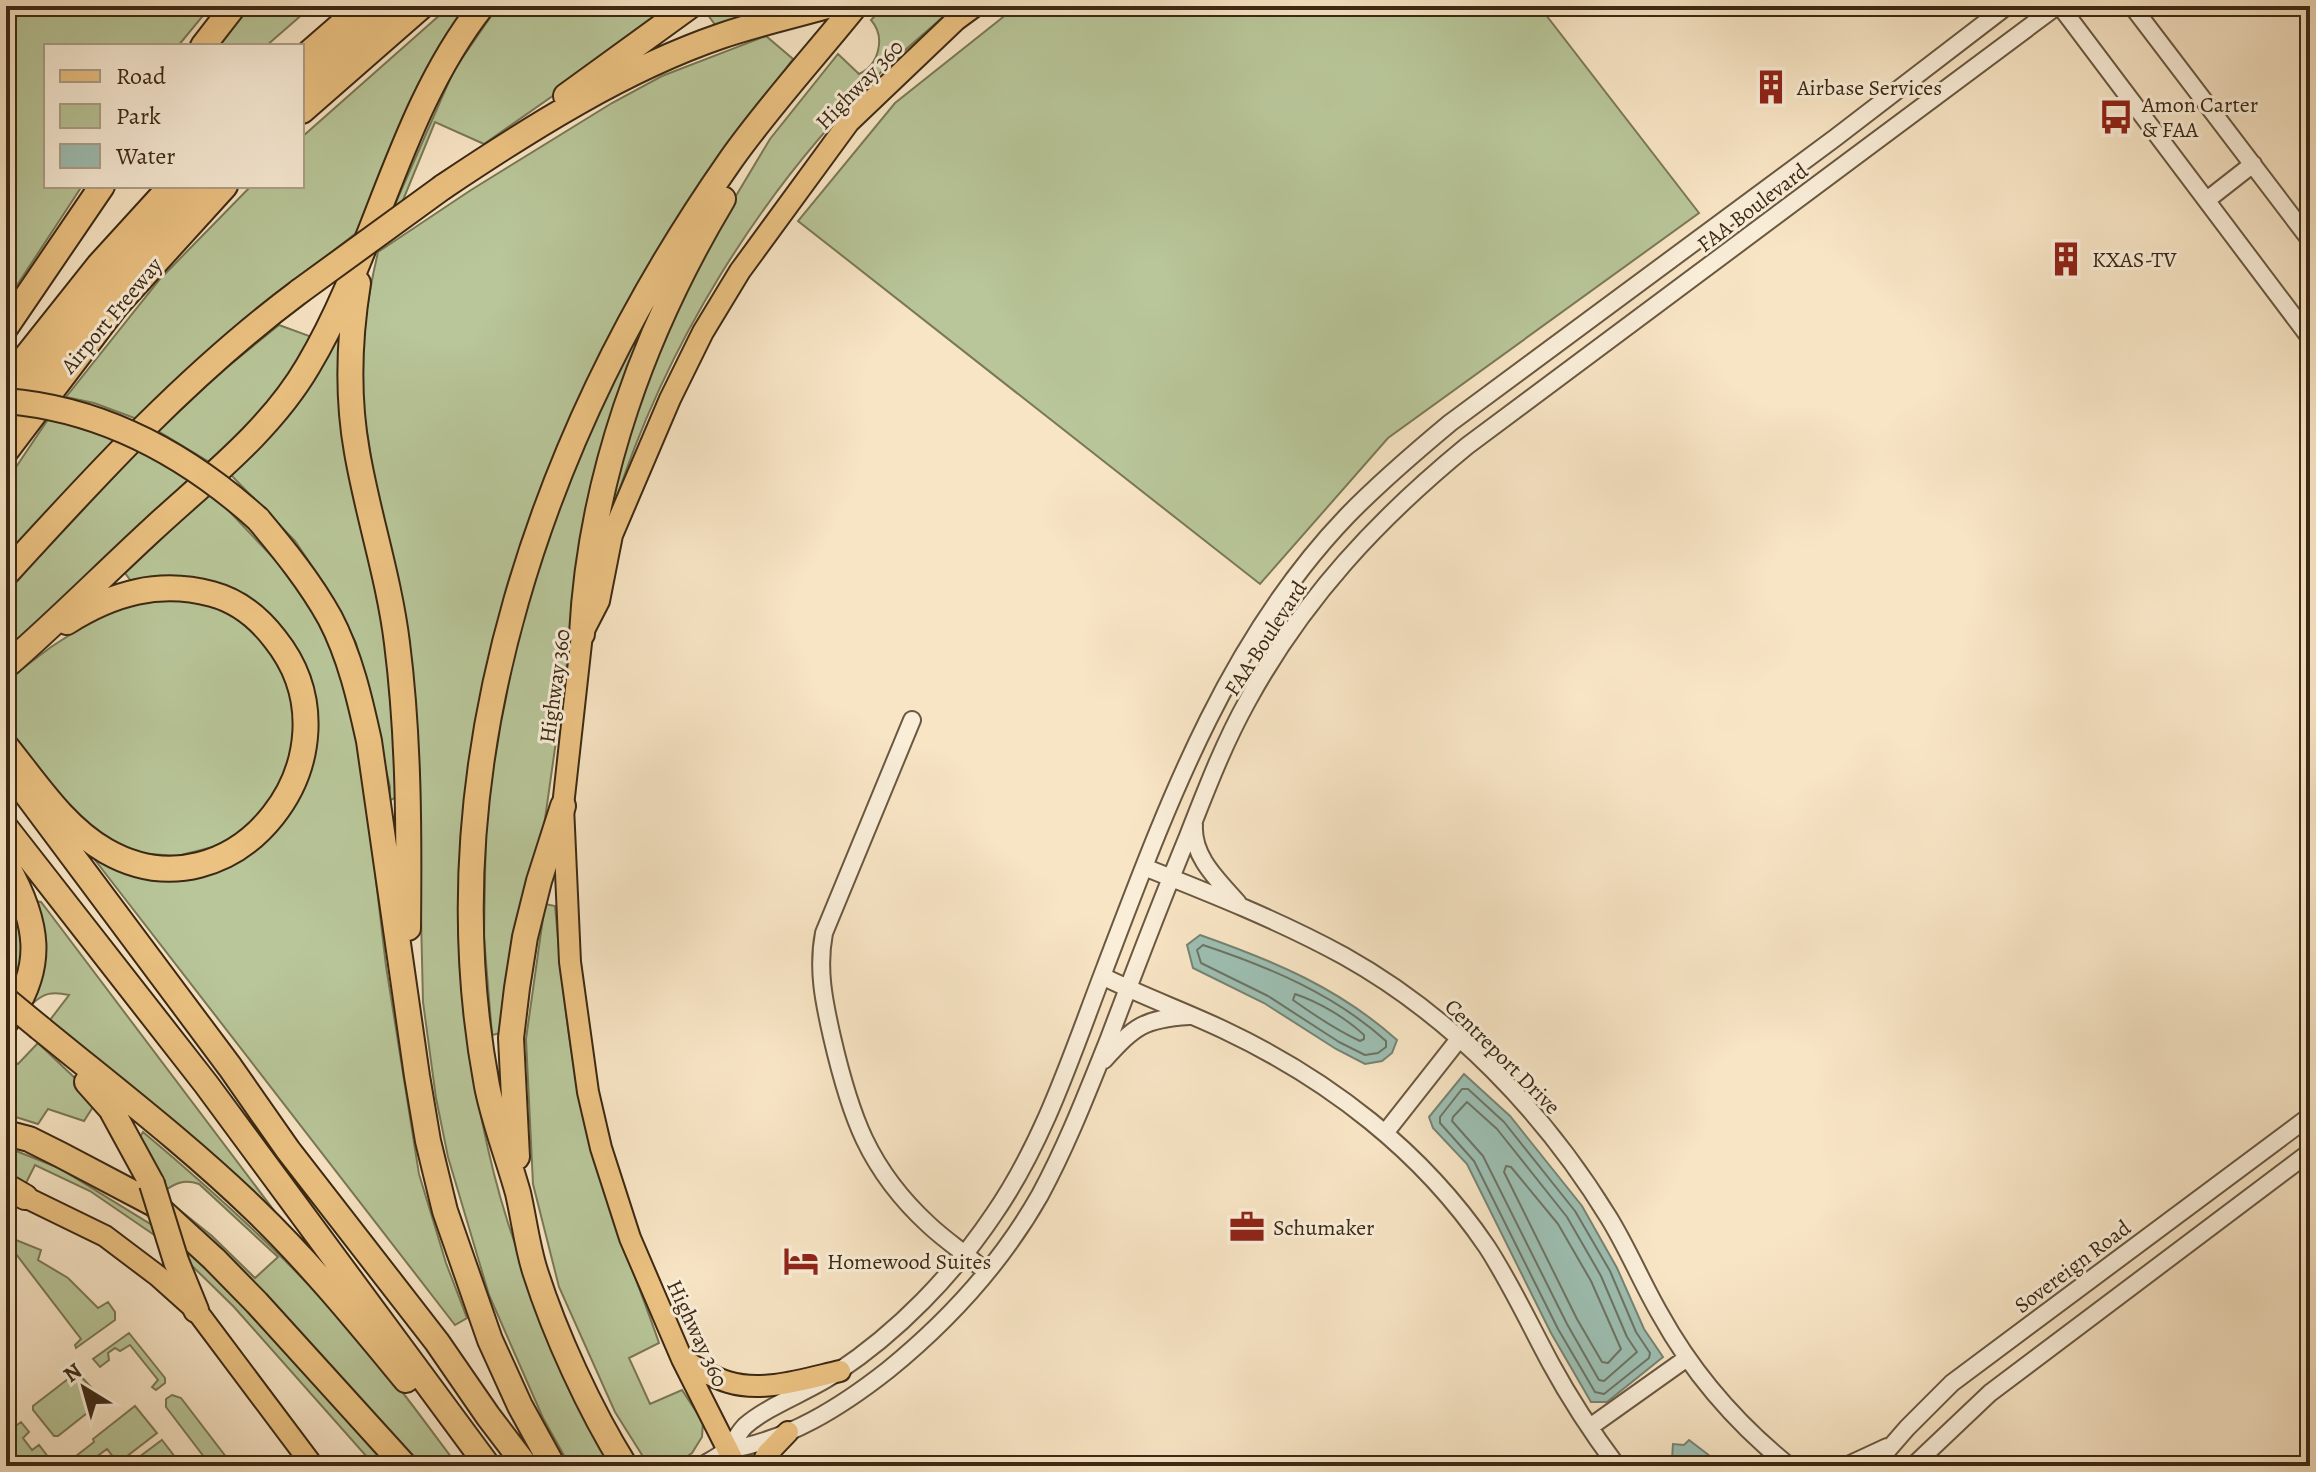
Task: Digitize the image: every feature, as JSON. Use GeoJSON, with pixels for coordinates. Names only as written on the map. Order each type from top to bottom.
{"type":"FeatureCollection","features":[{"type":"Feature","properties":{"kind":"highway"},"geometry":{"type":"LineString","coordinates":[[205,44],[234,6]]}},
{"type":"Feature","properties":{"kind":"highway"},"geometry":{"type":"LineString","coordinates":[[293,44],[337,6]]}},
{"type":"Feature","properties":{"kind":"highway"},"geometry":{"type":"LineString","coordinates":[[304,57],[363,6]]}},
{"type":"Feature","properties":{"kind":"highway"},"geometry":{"type":"LineString","coordinates":[[304,80],[389,6]]}},
{"type":"Feature","properties":{"kind":"highway"},"geometry":{"type":"LineString","coordinates":[[304,109],[422,6]]}},
{"type":"Feature","properties":{"kind":"highway"},"geometry":{"type":"LineString","coordinates":[[11,661],[259,430],[307,367],[361,259],[427,99],[452,51],[482,6]]}},
{"type":"Feature","properties":{"kind":"highway"},"geometry":{"type":"LineString","coordinates":[[6,574],[150,420],[239,339],[690,6]]}},
{"type":"Feature","properties":{"kind":"highway"},"geometry":{"type":"LineString","coordinates":[[474,166],[604,89],[663,60],[722,36],[827,6]]}},
{"type":"Feature","properties":{"kind":"highway"},"geometry":{"type":"LineString","coordinates":[[582,634],[599,504],[623,411],[638,370],[696,245],[758,145],[855,6]]}},
{"type":"Feature","properties":{"kind":"highway"},"geometry":{"type":"LineString","coordinates":[[625,1466],[588,1397],[535,1270],[488,1089],[472,947],[476,808],[497,667],[536,534],[606,369],[688,225],[732,158],[861,16],[864,6]]}},
{"type":"Feature","properties":{"kind":"highway"},"geometry":{"type":"LineString","coordinates":[[6,327],[101,188]]}},
{"type":"Feature","properties":{"kind":"highway"},"geometry":{"type":"LineString","coordinates":[[6,354],[74,269],[146,188]]}},
{"type":"Feature","properties":{"kind":"highway"},"geometry":{"type":"LineString","coordinates":[[6,382],[99,265],[169,188]]}},
{"type":"Feature","properties":{"kind":"highway"},"geometry":{"type":"LineString","coordinates":[[6,415],[97,298],[194,188]]}},
{"type":"Feature","properties":{"kind":"highway","name":"Airport Freeway"},"geometry":{"type":"LineString","coordinates":[[6,451],[116,306],[223,188]]}},
{"type":"Feature","properties":{"kind":"highway"},"geometry":{"type":"LineString","coordinates":[[361,259],[352,321],[351,402],[357,452],[390,603],[401,681],[409,826],[408,1007]]}},
{"type":"Feature","properties":{"kind":"highway"},"geometry":{"type":"LineString","coordinates":[[6,401],[69,412],[113,426],[153,443],[191,466],[258,519],[293,561],[330,620],[356,685],[369,741],[428,1141],[453,1237],[490,1340],[520,1406],[553,1466]]}},
{"type":"Feature","properties":{"kind":"highway"},"geometry":{"type":"LineString","coordinates":[[8,755],[69,822],[104,850],[139,864],[176,868],[218,857],[242,845],[272,819],[299,773],[306,737],[301,690],[282,647],[251,613],[219,596],[172,587],[142,589],[116,596],[84,611],[11,661]]}},
{"type":"Feature","properties":{"kind":"highway"},"geometry":{"type":"LineString","coordinates":[[8,755],[288,1150],[437,1342],[526,1466]]}},
{"type":"Feature","properties":{"kind":"highway"},"geometry":{"type":"LineString","coordinates":[[518,1195],[511,1038],[525,937],[563,806]]}},
{"type":"Feature","properties":{"kind":"highway"},"geometry":{"type":"LineString","coordinates":[[6,828],[206,1084],[488,1466]]}},
{"type":"Feature","properties":{"kind":"highway"},"geometry":{"type":"LineString","coordinates":[[6,864],[23,895],[31,923],[33,948],[27,989],[6,1022]]}},
{"type":"Feature","properties":{"kind":"highway"},"geometry":{"type":"LineString","coordinates":[[6,1000],[177,1140],[254,1209],[314,1269],[423,1400],[454,1419]]}},
{"type":"Feature","properties":{"kind":"highway"},"geometry":{"type":"LineString","coordinates":[[67,1050],[80,1076],[111,1109],[152,1184],[176,1261],[196,1310]]}},
{"type":"Feature","properties":{"kind":"highway"},"geometry":{"type":"LineString","coordinates":[[6,1133],[29,1139],[154,1204],[257,1303],[405,1466]]}},
{"type":"Feature","properties":{"kind":"main road","name":"Highway 360"},"geometry":{"type":"LineString","coordinates":[[732,1458],[682,1359],[630,1238],[601,1148],[588,1092],[570,962],[563,806],[582,634],[599,601],[612,535],[664,412],[703,332],[740,271],[849,122],[956,20],[975,6]]}},
{"type":"Feature","properties":{"kind":"main road"},"geometry":{"type":"LineString","coordinates":[[12,1191],[105,1236],[158,1276],[196,1310],[313,1466]]}},
{"type":"Feature","properties":{"kind":"main road"},"geometry":{"type":"LineString","coordinates":[[682,1359],[729,1383],[750,1386],[793,1382],[840,1371]]}},
{"type":"Feature","properties":{"kind":"main road"},"geometry":{"type":"LineString","coordinates":[[761,1466],[767,1454],[788,1432]]}},
{"type":"Feature","properties":{"kind":"street","name":"FAA Boulevard"},"geometry":{"type":"LineString","coordinates":[[732,1458],[745,1426],[840,1371],[903,1321],[965,1252],[1002,1203],[1038,1137],[1188,759],[1235,668],[1266,618],[1346,518],[1398,467],[1450,423],[2007,6]]}},
{"type":"Feature","properties":{"kind":"street","name":"FAA Boulevard"},"geometry":{"type":"LineString","coordinates":[[702,1466],[732,1458],[788,1432],[831,1410],[870,1384],[939,1325],[986,1272],[1038,1197],[1080,1113],[1214,769],[1248,700],[1291,630],[1365,538],[1412,491],[1467,446],[2058,6]]}},
{"type":"Feature","properties":{"kind":"street"},"geometry":{"type":"LineString","coordinates":[[2058,6],[2310,338]]}},
{"type":"Feature","properties":{"kind":"street"},"geometry":{"type":"LineString","coordinates":[[2136,9],[2310,240]]}},
{"type":"Feature","properties":{"kind":"street"},"geometry":{"type":"LineString","coordinates":[[2207,200],[2253,164]]}},
{"type":"Feature","properties":{"kind":"street"},"geometry":{"type":"LineString","coordinates":[[1710,231],[1726,253]]}},
{"type":"Feature","properties":{"kind":"street"},"geometry":{"type":"LineString","coordinates":[[1302,570],[1324,586]]}},
{"type":"Feature","properties":{"kind":"street"},"geometry":{"type":"LineString","coordinates":[[912,720],[824,933],[819,970],[844,1092],[864,1144],[886,1177],[929,1225],[986,1272]]}},
{"type":"Feature","properties":{"kind":"street"},"geometry":{"type":"LineString","coordinates":[[1194,819],[1193,840],[1205,864],[1242,907]]}},
{"type":"Feature","properties":{"kind":"street","name":"Centreport Drive"},"geometry":{"type":"LineString","coordinates":[[1144,867],[1242,907],[1346,957],[1411,1000],[1459,1039],[1533,1112],[1582,1177],[1609,1219],[1661,1318],[1687,1358],[1762,1444],[1790,1466]]}},
{"type":"Feature","properties":{"kind":"street"},"geometry":{"type":"LineString","coordinates":[[1102,976],[1264,1050],[1312,1078],[1416,1160],[1446,1193],[1487,1248],[1553,1368],[1617,1466]]}},
{"type":"Feature","properties":{"kind":"street"},"geometry":{"type":"LineString","coordinates":[[1098,1067],[1130,1031],[1156,1020],[1193,1016]]}},
{"type":"Feature","properties":{"kind":"street"},"geometry":{"type":"LineString","coordinates":[[1385,1133],[1459,1039]]}},
{"type":"Feature","properties":{"kind":"street","name":"Sovereign Road"},"geometry":{"type":"LineString","coordinates":[[1874,1466],[1952,1383],[2310,1116]]}},
{"type":"Feature","properties":{"kind":"street"},"geometry":{"type":"LineString","coordinates":[[1914,1466],[1990,1393],[2310,1152]]}},
{"type":"Feature","properties":{"kind":"street"},"geometry":{"type":"LineString","coordinates":[[1590,1427],[1687,1358]]}},
{"type":"Feature","properties":{"kind":"street"},"geometry":{"type":"LineString","coordinates":[[1846,1466],[1892,1445]]}},
{"type":"Feature","properties":{"kind":"green space"},"geometry":{"type":"Polygon","coordinates":[[[17,6],[211,6],[180,44],[44,44],[44,188],[81,188],[6,302],[6,19],[17,6]]]}},
{"type":"Feature","properties":{"kind":"green space"},"geometry":{"type":"Polygon","coordinates":[[[245,6],[312,6],[268,44],[216,44],[245,6]]]}},
{"type":"Feature","properties":{"kind":"green space"},"geometry":{"type":"Polygon","coordinates":[[[450,6],[473,6],[451,32],[418,86],[382,174],[365,226],[216,343],[137,419],[94,403],[66,397],[160,279],[249,188],[304,188],[304,135],[450,6]]]}},
{"type":"Feature","properties":{"kind":"green space"},"geometry":{"type":"Polygon","coordinates":[[[498,6],[681,6],[484,144],[435,122],[401,205],[393,209],[454,70],[498,6]]]}},
{"type":"Feature","properties":{"kind":"green space"},"geometry":{"type":"Polygon","coordinates":[[[722,6],[789,6],[716,26],[708,15],[722,6]]]}},
{"type":"Feature","properties":{"kind":"green space"},"geometry":{"type":"Polygon","coordinates":[[[879,6],[955,6],[878,75],[835,121],[756,221],[689,330],[635,446],[614,506],[608,506],[618,455],[691,271],[770,139],[838,54],[859,74],[876,57],[878,34],[871,20],[875,16],[872,13],[879,6]]]}},
{"type":"Feature","properties":{"kind":"green space"},"geometry":{"type":"Polygon","coordinates":[[[1017,6],[1539,6],[1699,213],[1388,438],[1260,584],[798,221],[895,103],[1017,6]]]}},
{"type":"Feature","properties":{"kind":"green space"},"geometry":{"type":"Polygon","coordinates":[[[766,36],[793,59],[710,170],[665,239],[591,376],[543,484],[522,541],[483,685],[469,774],[464,838],[463,968],[478,1098],[491,1161],[508,1223],[531,1286],[615,1466],[570,1466],[543,1418],[489,1295],[448,1157],[436,1098],[423,1002],[417,747],[361,395],[365,324],[378,252],[612,103],[662,76],[766,36]]]}},
{"type":"Feature","properties":{"kind":"green space"},"geometry":{"type":"Polygon","coordinates":[[[644,319],[650,321],[572,628],[544,826],[505,1032],[492,1035],[484,937],[486,822],[495,748],[519,624],[548,531],[597,416],[644,319]]]}},
{"type":"Feature","properties":{"kind":"green space"},"geometry":{"type":"Polygon","coordinates":[[[279,325],[312,337],[305,362],[216,466],[158,431],[215,377],[279,325]]]}},
{"type":"Feature","properties":{"kind":"green space"},"geometry":{"type":"Polygon","coordinates":[[[339,337],[342,415],[386,647],[398,796],[389,801],[390,787],[356,643],[328,590],[295,541],[231,475],[258,449],[339,337]]]}},
{"type":"Feature","properties":{"kind":"green space"},"geometry":{"type":"Polygon","coordinates":[[[49,418],[116,438],[6,558],[6,482],[49,418]]]}},
{"type":"Feature","properties":{"kind":"green space"},"geometry":{"type":"Polygon","coordinates":[[[141,448],[196,481],[6,655],[6,592],[141,448]]]}},
{"type":"Feature","properties":{"kind":"green space"},"geometry":{"type":"Polygon","coordinates":[[[211,492],[297,583],[333,651],[358,725],[386,966],[419,1174],[446,1263],[467,1318],[455,1325],[95,860],[98,856],[133,870],[258,843],[314,724],[314,703],[303,665],[289,640],[263,613],[134,585],[125,573],[211,492]]]}},
{"type":"Feature","properties":{"kind":"green space"},"geometry":{"type":"Polygon","coordinates":[[[145,598],[186,598],[225,608],[250,628],[281,664],[294,709],[295,742],[280,787],[254,822],[221,845],[177,856],[137,853],[106,838],[70,809],[6,727],[6,681],[51,647],[115,606],[145,598]]]}},
{"type":"Feature","properties":{"kind":"green space"},"geometry":{"type":"Polygon","coordinates":[[[6,883],[16,911],[23,948],[15,991],[6,983],[6,883]]]}},
{"type":"Feature","properties":{"kind":"green space"},"geometry":{"type":"Polygon","coordinates":[[[35,901],[41,902],[48,911],[300,1245],[176,1126],[50,1020],[69,995],[49,994],[32,1004],[27,1002],[35,901]]]}},
{"type":"Feature","properties":{"kind":"green space"},"geometry":{"type":"Polygon","coordinates":[[[545,904],[555,906],[570,1042],[590,1143],[659,1343],[629,1358],[650,1404],[682,1390],[703,1422],[702,1437],[692,1453],[673,1466],[649,1466],[615,1412],[559,1287],[533,1184],[526,1039],[545,904]]]}},
{"type":"Feature","properties":{"kind":"green space"},"geometry":{"type":"Polygon","coordinates":[[[6,1034],[10,1036],[10,1059],[18,1064],[38,1043],[79,1082],[100,1112],[93,1107],[84,1121],[48,1109],[38,1124],[6,1114],[6,1034]]]}},
{"type":"Feature","properties":{"kind":"green space"},"geometry":{"type":"Polygon","coordinates":[[[143,1132],[240,1217],[331,1308],[396,1384],[458,1466],[417,1466],[296,1333],[166,1199],[212,1236],[255,1278],[278,1257],[199,1184],[180,1183],[163,1192],[140,1137],[143,1132]]]}},
{"type":"Feature","properties":{"kind":"green space"},"geometry":{"type":"Polygon","coordinates":[[[6,1147],[59,1168],[160,1230],[163,1241],[90,1191],[35,1165],[25,1185],[6,1177],[6,1147]]]}},
{"type":"Feature","properties":{"kind":"green space"},"geometry":{"type":"Polygon","coordinates":[[[6,1236],[41,1250],[38,1260],[68,1278],[98,1308],[108,1302],[115,1312],[115,1320],[76,1348],[81,1339],[6,1241],[6,1236]]]}},
{"type":"Feature","properties":{"kind":"green space"},"geometry":{"type":"Polygon","coordinates":[[[180,1245],[261,1325],[387,1466],[375,1466],[234,1307],[183,1257],[180,1245]]]}},
{"type":"Feature","properties":{"kind":"green space"},"geometry":{"type":"Polygon","coordinates":[[[129,1333],[165,1378],[165,1383],[156,1390],[152,1387],[158,1380],[130,1345],[108,1353],[109,1360],[100,1367],[93,1359],[129,1333]]]}},
{"type":"Feature","properties":{"kind":"green space"},"geometry":{"type":"Polygon","coordinates":[[[77,1372],[101,1402],[54,1436],[33,1406],[77,1372]]]}},
{"type":"Feature","properties":{"kind":"green space"},"geometry":{"type":"Polygon","coordinates":[[[172,1395],[181,1398],[233,1466],[211,1466],[166,1407],[166,1399],[172,1395]]]}},
{"type":"Feature","properties":{"kind":"green space"},"geometry":{"type":"Polygon","coordinates":[[[135,1406],[157,1433],[118,1463],[107,1449],[84,1466],[76,1466],[71,1460],[135,1406]]]}},
{"type":"Feature","properties":{"kind":"green space"},"geometry":{"type":"Polygon","coordinates":[[[21,1422],[29,1432],[23,1438],[32,1450],[39,1445],[55,1466],[6,1466],[6,1433],[21,1422]]]}},
{"type":"Feature","properties":{"kind":"green space"},"geometry":{"type":"Polygon","coordinates":[[[162,1440],[182,1466],[127,1466],[162,1440]]]}},
{"type":"Feature","properties":{"kind":"water"},"geometry":{"type":"Polygon","coordinates":[[[1200,935],[1280,966],[1352,1005],[1397,1040],[1392,1053],[1382,1061],[1365,1064],[1264,1003],[1193,968],[1187,945],[1200,935]]]}},
{"type":"Feature","properties":{"kind":"water"},"geometry":{"type":"Polygon","coordinates":[[[1464,1074],[1510,1116],[1582,1206],[1617,1268],[1644,1329],[1663,1357],[1607,1402],[1591,1402],[1551,1333],[1467,1164],[1433,1128],[1429,1117],[1464,1074]]]}},
{"type":"Feature","properties":{"kind":"water"},"geometry":{"type":"Polygon","coordinates":[[[1689,1440],[1723,1466],[1678,1466],[1672,1459],[1673,1444],[1684,1445],[1689,1440]]]}},
{"type":"Feature","properties":{"kind":"place","name":"Airbase Services"},"geometry":{"type":"Point","coordinates":[1771,87]}},
{"type":"Feature","properties":{"kind":"place","name":"Amon Carter & FAA"},"geometry":{"type":"Point","coordinates":[2116,117]}},
{"type":"Feature","properties":{"kind":"place","name":"KXAS-TV"},"geometry":{"type":"Point","coordinates":[2066,259]}},
{"type":"Feature","properties":{"kind":"place","name":"Schumaker"},"geometry":{"type":"Point","coordinates":[1247,1227]}},
{"type":"Feature","properties":{"kind":"place","name":"Homewood Suites"},"geometry":{"type":"Point","coordinates":[801,1261]}}]}
